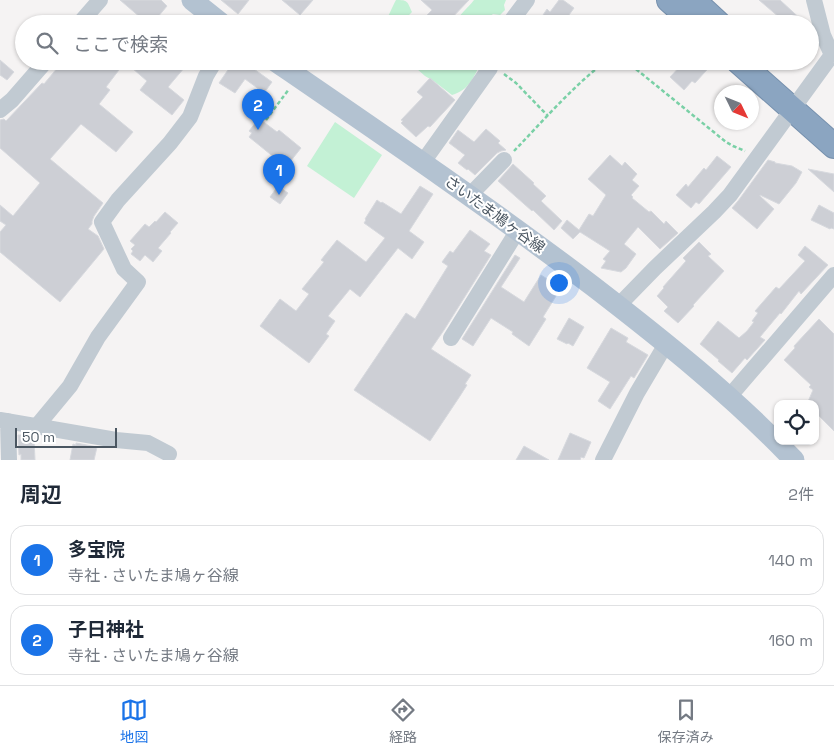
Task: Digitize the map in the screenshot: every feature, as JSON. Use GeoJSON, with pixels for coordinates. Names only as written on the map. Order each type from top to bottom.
{"type":"FeatureCollection","features":[{"type":"Feature","properties":{"kind":"highway"},"geometry":{"type":"LineString","coordinates":[[669,0],[686,15]]}},
{"type":"Feature","properties":{"kind":"highway"},"geometry":{"type":"LineString","coordinates":[[693,0],[710,15]]}},
{"type":"Feature","properties":{"kind":"highway"},"geometry":{"type":"LineString","coordinates":[[751,70],[798,103],[834,125]]}},
{"type":"Feature","properties":{"kind":"highway"},"geometry":{"type":"LineString","coordinates":[[770,70],[834,146]]}},
{"type":"Feature","properties":{"kind":"main road"},"geometry":{"type":"LineString","coordinates":[[192,0],[211,15]]}},
{"type":"Feature","properties":{"kind":"main road","name":"さいたま鳩ヶ谷線"},"geometry":{"type":"LineString","coordinates":[[288,70],[470,195],[618,306],[702,373],[770,435],[794,460]]}},
{"type":"Feature","properties":{"kind":"street"},"geometry":{"type":"LineString","coordinates":[[87,15],[100,0]]}},
{"type":"Feature","properties":{"kind":"street"},"geometry":{"type":"LineString","coordinates":[[516,15],[527,0]]}},
{"type":"Feature","properties":{"kind":"street"},"geometry":{"type":"LineString","coordinates":[[814,0],[818,15]]}},
{"type":"Feature","properties":{"kind":"street"},"geometry":{"type":"LineString","coordinates":[[618,306],[714,212],[738,185],[798,103],[831,62],[819,19]]}},
{"type":"Feature","properties":{"kind":"street"},"geometry":{"type":"LineString","coordinates":[[0,110],[12,100],[38,70]]}},
{"type":"Feature","properties":{"kind":"street"},"geometry":{"type":"LineString","coordinates":[[36,427],[70,386],[98,337],[138,282],[124,269],[102,222],[118,200],[170,143],[190,117],[210,70]]}},
{"type":"Feature","properties":{"kind":"street"},"geometry":{"type":"LineString","coordinates":[[423,162],[487,70]]}},
{"type":"Feature","properties":{"kind":"street"},"geometry":{"type":"LineString","coordinates":[[470,195],[504,160]]}},
{"type":"Feature","properties":{"kind":"street"},"geometry":{"type":"LineString","coordinates":[[451,338],[518,230]]}},
{"type":"Feature","properties":{"kind":"street"},"geometry":{"type":"LineString","coordinates":[[729,397],[834,275]]}},
{"type":"Feature","properties":{"kind":"street"},"geometry":{"type":"LineString","coordinates":[[603,460],[636,393],[666,344]]}},
{"type":"Feature","properties":{"kind":"street"},"geometry":{"type":"LineString","coordinates":[[9,460],[4,420],[116,440],[148,443],[169,454]]}},
{"type":"Feature","properties":{"kind":"path"},"geometry":{"type":"LineString","coordinates":[[497,70],[516,84],[548,116]]}},
{"type":"Feature","properties":{"kind":"path"},"geometry":{"type":"LineString","coordinates":[[504,160],[594,70]]}},
{"type":"Feature","properties":{"kind":"path"},"geometry":{"type":"LineString","coordinates":[[637,70],[726,142],[758,156]]}},
{"type":"Feature","properties":{"kind":"path"},"geometry":{"type":"LineString","coordinates":[[266,120],[290,88]]}},
{"type":"Feature","properties":{"kind":"green space"},"geometry":{"type":"Polygon","coordinates":[[[396,0],[407,2],[412,12],[409,15],[388,15],[396,0]]]}},
{"type":"Feature","properties":{"kind":"green space"},"geometry":{"type":"Polygon","coordinates":[[[474,0],[506,0],[505,10],[500,15],[461,14],[474,0]]]}},
{"type":"Feature","properties":{"kind":"green space"},"geometry":{"type":"Polygon","coordinates":[[[418,70],[477,70],[467,87],[452,95],[418,70]]]}},
{"type":"Feature","properties":{"kind":"green space"},"geometry":{"type":"Polygon","coordinates":[[[335,122],[382,155],[354,198],[307,166],[335,122]]]}},
{"type":"Feature","properties":{"kind":"building"},"geometry":{"type":"Polygon","coordinates":[[[120,0],[161,0],[167,6],[160,15],[138,15],[120,0]]]}},
{"type":"Feature","properties":{"kind":"building"},"geometry":{"type":"Polygon","coordinates":[[[221,0],[249,0],[238,14],[221,0]]]}},
{"type":"Feature","properties":{"kind":"building"},"geometry":{"type":"Polygon","coordinates":[[[282,0],[313,0],[300,15],[282,0]]]}},
{"type":"Feature","properties":{"kind":"building"},"geometry":{"type":"Polygon","coordinates":[[[421,0],[469,0],[455,15],[427,15],[432,10],[421,0]]]}},
{"type":"Feature","properties":{"kind":"building"},"geometry":{"type":"Polygon","coordinates":[[[559,0],[563,0],[574,8],[569,15],[543,15],[547,9],[550,12],[559,0]]]}},
{"type":"Feature","properties":{"kind":"building"},"geometry":{"type":"Polygon","coordinates":[[[759,0],[780,0],[796,15],[776,15],[759,0]]]}},
{"type":"Feature","properties":{"kind":"building"},"geometry":{"type":"Polygon","coordinates":[[[0,60],[14,72],[7,80],[0,75],[0,60]]]}},
{"type":"Feature","properties":{"kind":"building"},"geometry":{"type":"Polygon","coordinates":[[[56,70],[119,70],[106,87],[110,90],[99,104],[133,132],[116,152],[81,124],[50,159],[103,203],[88,229],[98,236],[104,249],[60,302],[0,252],[0,232],[6,225],[0,221],[0,205],[13,216],[40,183],[0,148],[0,120],[4,119],[6,121],[42,83],[44,84],[56,70]]]}},
{"type":"Feature","properties":{"kind":"building"},"geometry":{"type":"Polygon","coordinates":[[[134,70],[182,70],[168,87],[184,100],[172,115],[140,90],[147,81],[134,70]]]}},
{"type":"Feature","properties":{"kind":"building"},"geometry":{"type":"Polygon","coordinates":[[[228,70],[255,70],[272,82],[264,93],[245,79],[235,93],[219,83],[228,70]]]}},
{"type":"Feature","properties":{"kind":"building"},"geometry":{"type":"Polygon","coordinates":[[[677,70],[707,70],[695,83],[692,81],[684,90],[670,77],[677,70]]]}},
{"type":"Feature","properties":{"kind":"building"},"geometry":{"type":"Polygon","coordinates":[[[430,78],[455,100],[430,127],[428,126],[416,137],[401,123],[403,121],[401,120],[423,97],[417,92],[430,78]]]}},
{"type":"Feature","properties":{"kind":"building"},"geometry":{"type":"Polygon","coordinates":[[[261,120],[277,132],[279,130],[301,148],[286,167],[249,137],[252,133],[249,131],[257,121],[259,123],[261,120]]]}},
{"type":"Feature","properties":{"kind":"building"},"geometry":{"type":"Polygon","coordinates":[[[486,129],[500,141],[498,143],[506,150],[497,153],[475,175],[458,163],[465,155],[449,143],[458,130],[474,142],[486,129]]]}},
{"type":"Feature","properties":{"kind":"building"},"geometry":{"type":"Polygon","coordinates":[[[610,155],[622,166],[625,162],[637,174],[632,180],[639,186],[631,195],[632,198],[649,212],[651,211],[664,224],[666,221],[678,233],[660,249],[638,227],[624,244],[636,254],[621,272],[601,268],[606,261],[603,259],[610,251],[580,232],[573,239],[561,228],[567,220],[579,230],[589,214],[593,216],[606,195],[588,179],[610,155]]]}},
{"type":"Feature","properties":{"kind":"building"},"geometry":{"type":"Polygon","coordinates":[[[717,156],[731,167],[699,204],[696,202],[691,208],[676,195],[686,184],[688,187],[704,168],[706,170],[717,156]]]}},
{"type":"Feature","properties":{"kind":"building"},"geometry":{"type":"Polygon","coordinates":[[[768,160],[792,166],[802,172],[796,183],[779,204],[760,195],[774,209],[757,229],[732,208],[768,160]]]}},
{"type":"Feature","properties":{"kind":"building"},"geometry":{"type":"Polygon","coordinates":[[[513,164],[546,196],[541,201],[562,221],[554,230],[498,181],[513,164]]]}},
{"type":"Feature","properties":{"kind":"building"},"geometry":{"type":"Polygon","coordinates":[[[808,169],[834,174],[834,192],[808,169]]]}},
{"type":"Feature","properties":{"kind":"building"},"geometry":{"type":"Polygon","coordinates":[[[278,186],[288,193],[280,204],[270,197],[278,186]]]}},
{"type":"Feature","properties":{"kind":"building"},"geometry":{"type":"Polygon","coordinates":[[[420,186],[433,194],[409,231],[424,242],[412,259],[398,248],[360,297],[350,289],[328,316],[335,321],[326,334],[329,336],[309,363],[260,326],[280,299],[296,311],[309,294],[302,289],[324,262],[321,260],[337,240],[366,262],[385,238],[364,223],[377,200],[401,214],[420,186]]]}},
{"type":"Feature","properties":{"kind":"building"},"geometry":{"type":"Polygon","coordinates":[[[819,205],[834,213],[834,229],[811,220],[819,205]]]}},
{"type":"Feature","properties":{"kind":"building"},"geometry":{"type":"Polygon","coordinates":[[[165,212],[178,223],[158,248],[162,251],[153,262],[145,255],[140,261],[131,254],[133,251],[131,249],[135,245],[130,241],[145,224],[149,227],[165,212]]]}},
{"type":"Feature","properties":{"kind":"building"},"geometry":{"type":"Polygon","coordinates":[[[470,230],[490,244],[484,251],[491,255],[431,349],[471,375],[465,384],[467,385],[430,441],[354,390],[406,313],[415,319],[448,266],[442,262],[450,251],[453,253],[470,230]]]}},
{"type":"Feature","properties":{"kind":"building"},"geometry":{"type":"Polygon","coordinates":[[[699,242],[711,254],[708,256],[724,271],[678,323],[664,311],[668,307],[657,296],[686,261],[683,258],[699,242]]]}},
{"type":"Feature","properties":{"kind":"building"},"geometry":{"type":"Polygon","coordinates":[[[805,246],[828,265],[801,294],[799,291],[760,337],[765,340],[732,373],[700,344],[718,321],[739,338],[747,331],[758,313],[755,311],[776,287],[779,289],[805,261],[798,255],[805,246]]]}},
{"type":"Feature","properties":{"kind":"building"},"geometry":{"type":"Polygon","coordinates":[[[515,255],[520,258],[501,287],[524,302],[541,275],[561,288],[543,317],[546,319],[529,346],[512,334],[513,332],[491,318],[473,346],[462,339],[515,255]]]}},
{"type":"Feature","properties":{"kind":"building"},"geometry":{"type":"Polygon","coordinates":[[[569,318],[584,327],[573,346],[557,339],[569,318]]]}},
{"type":"Feature","properties":{"kind":"building"},"geometry":{"type":"Polygon","coordinates":[[[819,319],[834,334],[834,431],[819,416],[819,400],[809,400],[813,390],[809,387],[811,385],[784,360],[795,348],[794,346],[819,319]]]}},
{"type":"Feature","properties":{"kind":"building"},"geometry":{"type":"Polygon","coordinates":[[[611,328],[628,338],[626,342],[648,355],[634,378],[631,376],[610,409],[598,401],[610,382],[587,368],[611,328]]]}},
{"type":"Feature","properties":{"kind":"building"},"geometry":{"type":"Polygon","coordinates":[[[570,433],[591,442],[584,458],[581,457],[580,460],[558,460],[570,433]]]}},
{"type":"Feature","properties":{"kind":"building"},"geometry":{"type":"Polygon","coordinates":[[[18,435],[31,435],[31,438],[34,438],[35,460],[21,460],[18,435]]]}},
{"type":"Feature","properties":{"kind":"building"},"geometry":{"type":"Polygon","coordinates":[[[76,443],[97,447],[94,460],[70,460],[73,444],[76,445],[76,443]]]}},
{"type":"Feature","properties":{"kind":"building"},"geometry":{"type":"Polygon","coordinates":[[[524,446],[549,460],[516,460],[524,446]]]}},
{"type":"Feature","properties":{"kind":"place","name":"子日神社"},"geometry":{"type":"Point","coordinates":[258,130]}},
{"type":"Feature","properties":{"kind":"place","name":"多宝院"},"geometry":{"type":"Point","coordinates":[279,195]}}]}
